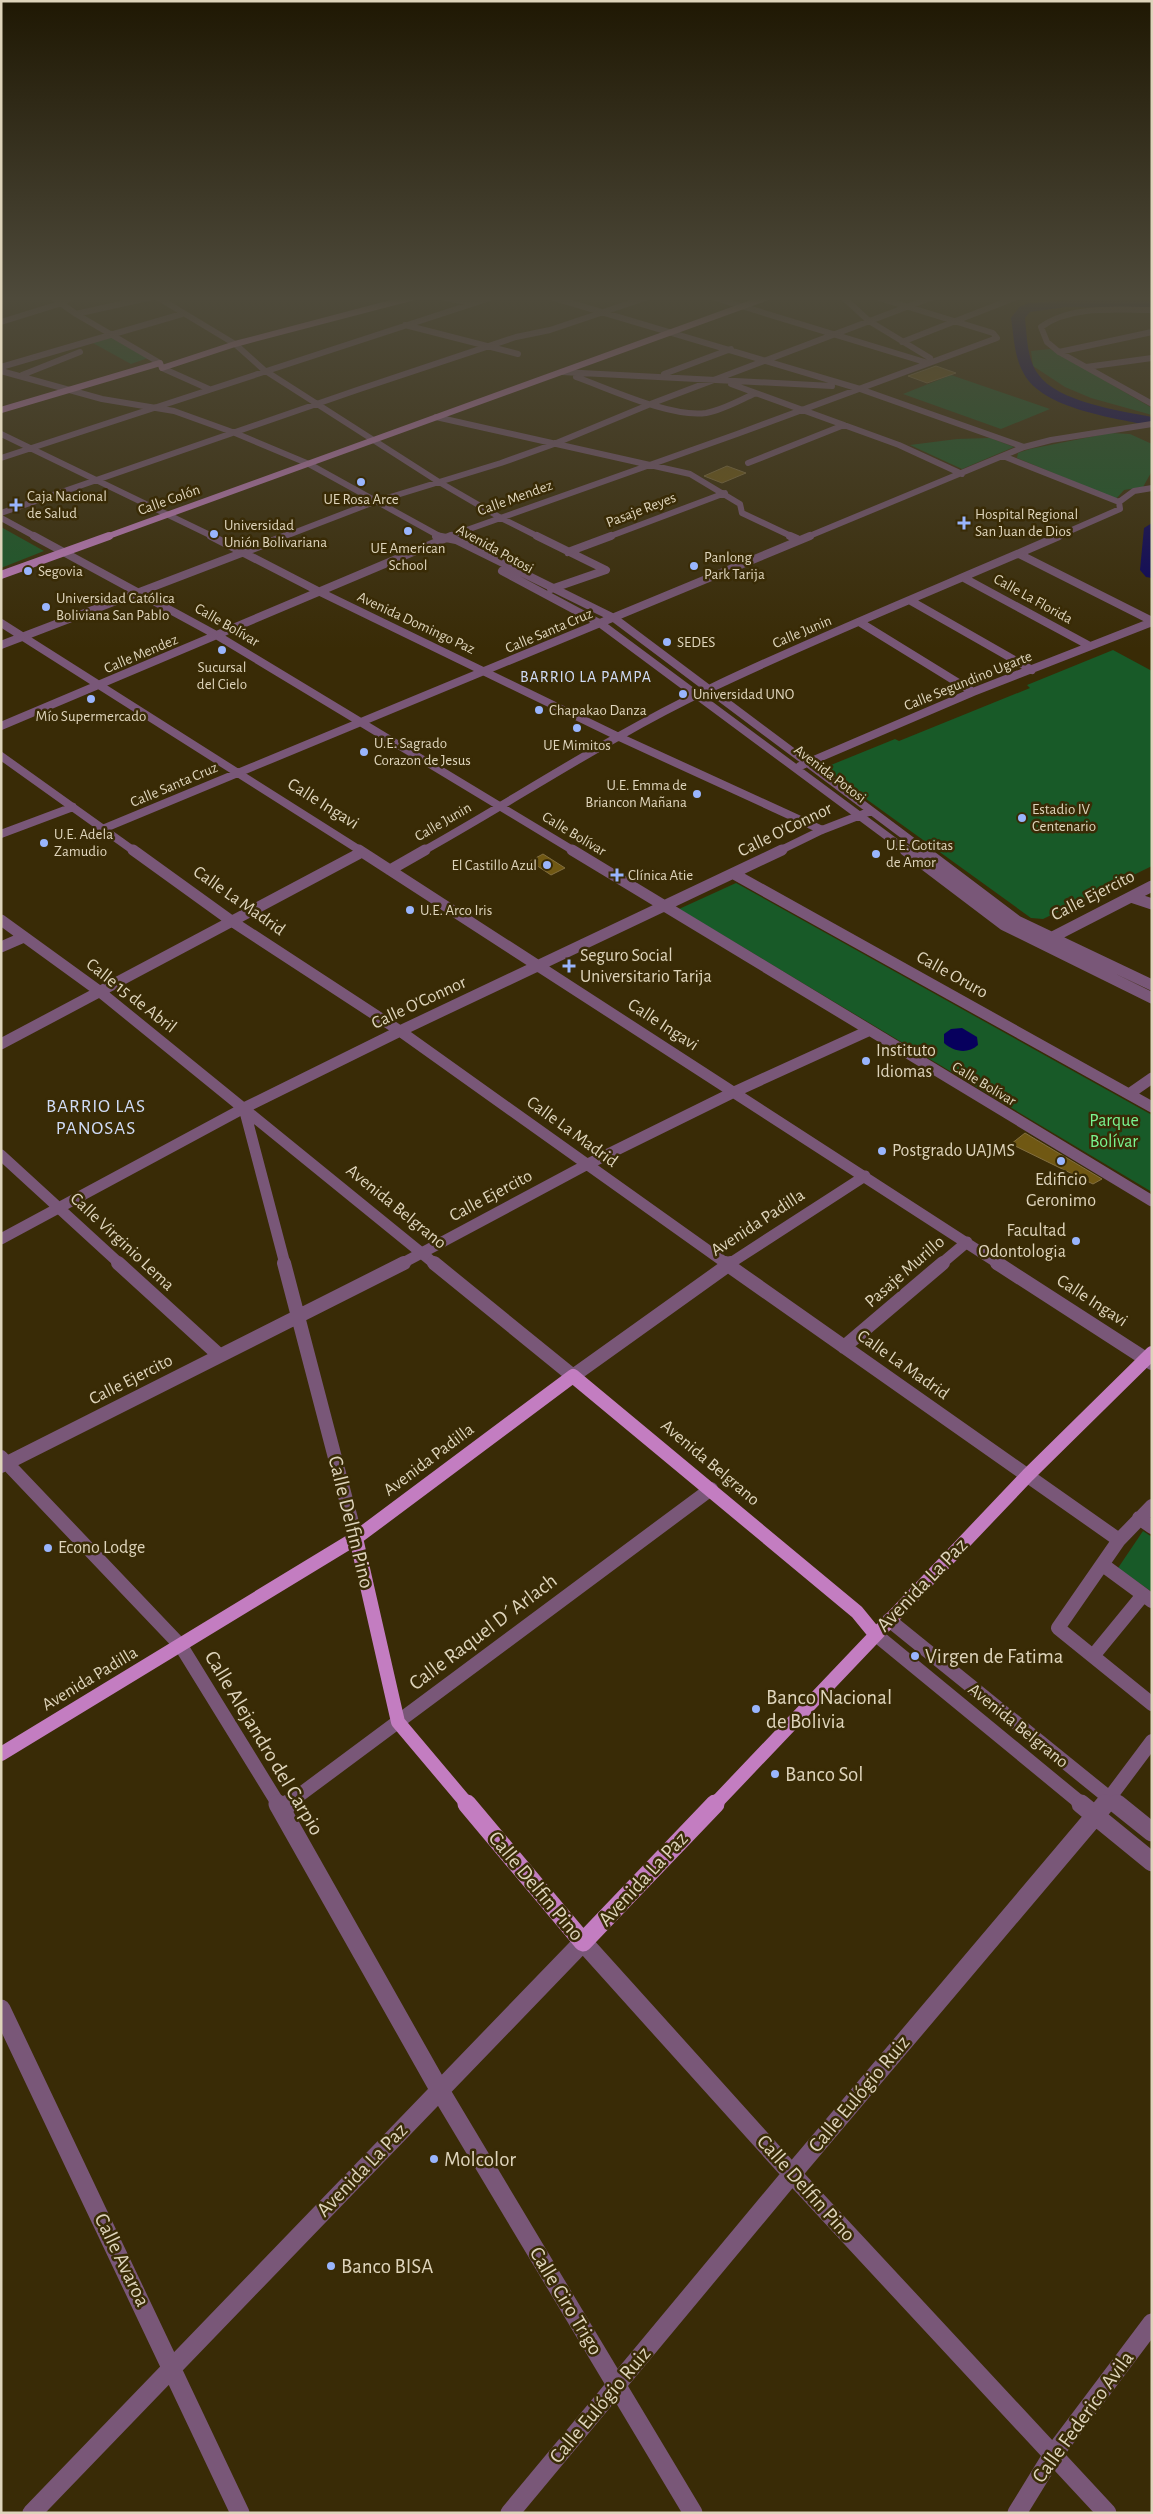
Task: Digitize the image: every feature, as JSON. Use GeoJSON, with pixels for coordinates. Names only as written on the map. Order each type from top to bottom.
{"type":"FeatureCollection","features":[{"type":"Feature","properties":{"kind":"main road","name":"Calle Colón"},"geometry":{"type":"LineString","coordinates":[[1,575],[444,414]]}},
{"type":"Feature","properties":{"kind":"main road","name":"Avenida La Paz"},"geometry":{"type":"LineString","coordinates":[[583,1942],[1028,1475],[1150,1358]]}},
{"type":"Feature","properties":{"kind":"main road","name":"Avenida Belgrano"},"geometry":{"type":"LineString","coordinates":[[573,1376],[711,1489],[856,1612],[875,1634]]}},
{"type":"Feature","properties":{"kind":"main road","name":"Avenida Padilla"},"geometry":{"type":"LineString","coordinates":[[1,1754],[356,1538],[573,1376]]}},
{"type":"Feature","properties":{"kind":"main road","name":"Calle Delfin Pino"},"geometry":{"type":"LineString","coordinates":[[356,1538],[398,1722],[583,1942]]}},
{"type":"Feature","properties":{"kind":"street"},"geometry":{"type":"LineString","coordinates":[[1,458],[131,414]]}},
{"type":"Feature","properties":{"kind":"street"},"geometry":{"type":"LineString","coordinates":[[183,414],[235,433],[309,464],[374,502],[444,539]]}},
{"type":"Feature","properties":{"kind":"street"},"geometry":{"type":"LineString","coordinates":[[1,514],[287,414]]}},
{"type":"Feature","properties":{"kind":"street"},"geometry":{"type":"LineString","coordinates":[[332,414],[439,482],[501,518],[606,570],[544,592]]}},
{"type":"Feature","properties":{"kind":"street"},"geometry":{"type":"LineString","coordinates":[[1,645],[247,553],[374,502],[501,464],[626,414]]}},
{"type":"Feature","properties":{"kind":"street","name":"Calle Mendez"},"geometry":{"type":"LineString","coordinates":[[1,726],[100,686],[318,591],[444,539],[648,464],[792,414]]}},
{"type":"Feature","properties":{"kind":"street"},"geometry":{"type":"LineString","coordinates":[[816,414],[899,445],[962,474]]}},
{"type":"Feature","properties":{"kind":"street"},"geometry":{"type":"LineString","coordinates":[[932,414],[1024,447],[1051,440],[1152,424]]}},
{"type":"Feature","properties":{"kind":"street"},"geometry":{"type":"LineString","coordinates":[[436,417],[690,474],[725,493],[740,504],[742,513],[797,539]]}},
{"type":"Feature","properties":{"kind":"street"},"geometry":{"type":"LineString","coordinates":[[748,463],[844,425]]}},
{"type":"Feature","properties":{"kind":"street","name":"Avenida Domingo Paz"},"geometry":{"type":"LineString","coordinates":[[1,434],[617,736],[822,830]]}},
{"type":"Feature","properties":{"kind":"street","name":"Calle Santa Cruz"},"geometry":{"type":"LineString","coordinates":[[105,828],[601,624],[797,539],[962,474],[1024,447]]}},
{"type":"Feature","properties":{"kind":"street"},"geometry":{"type":"LineString","coordinates":[[1003,456],[1119,502],[1134,491],[1152,488]]}},
{"type":"Feature","properties":{"kind":"street","name":"Pasaje Reyes"},"geometry":{"type":"LineString","coordinates":[[568,552],[725,493]]}},
{"type":"Feature","properties":{"kind":"street","name":"Calle Junin"},"geometry":{"type":"LineString","coordinates":[[390,870],[500,808],[617,736],[699,694],[1117,512],[1121,506],[1119,502]]}},
{"type":"Feature","properties":{"kind":"street","name":"Calle Bolívar"},"geometry":{"type":"LineString","coordinates":[[1,518],[65,551],[218,636],[868,1031],[1152,1200]]}},
{"type":"Feature","properties":{"kind":"street","name":"Avenida Potosi"},"geometry":{"type":"LineString","coordinates":[[444,539],[456,540],[614,618],[1017,921],[1152,985]]}},
{"type":"Feature","properties":{"kind":"street","name":"Avenida Potosi"},"geometry":{"type":"LineString","coordinates":[[444,539],[445,542],[544,592],[601,624],[699,694],[1004,925],[1152,998]]}},
{"type":"Feature","properties":{"kind":"street"},"geometry":{"type":"LineString","coordinates":[[1018,554],[1152,621]]}},
{"type":"Feature","properties":{"kind":"street","name":"Calle La Florida"},"geometry":{"type":"LineString","coordinates":[[964,578],[1088,645]]}},
{"type":"Feature","properties":{"kind":"street"},"geometry":{"type":"LineString","coordinates":[[911,601],[1032,670]]}},
{"type":"Feature","properties":{"kind":"street","name":"Calle Segundino Ugarte"},"geometry":{"type":"LineString","coordinates":[[796,768],[973,692],[1152,621]]}},
{"type":"Feature","properties":{"kind":"street"},"geometry":{"type":"LineString","coordinates":[[861,623],[973,692]]}},
{"type":"Feature","properties":{"kind":"street","name":"Calle Ingavi"},"geometry":{"type":"LineString","coordinates":[[1,624],[362,852],[732,1093],[1150,1358]]}},
{"type":"Feature","properties":{"kind":"street","name":"Calle La Madrid"},"geometry":{"type":"LineString","coordinates":[[1,756],[105,828],[230,920],[400,1031],[727,1265],[1119,1540]]}},
{"type":"Feature","properties":{"kind":"street"},"geometry":{"type":"LineString","coordinates":[[1,834],[73,807]]}},
{"type":"Feature","properties":{"kind":"street","name":"Calle O'Connor"},"geometry":{"type":"LineString","coordinates":[[1,1239],[241,1105],[734,874],[822,830],[871,811]]}},
{"type":"Feature","properties":{"kind":"street"},"geometry":{"type":"LineString","coordinates":[[1,1044],[230,920],[362,852]]}},
{"type":"Feature","properties":{"kind":"street","name":"Calle Oruro"},"geometry":{"type":"LineString","coordinates":[[734,874],[1152,1107]]}},
{"type":"Feature","properties":{"kind":"street","name":"Calle Ejercito"},"geometry":{"type":"LineString","coordinates":[[1041,944],[1051,937],[1152,886]]}},
{"type":"Feature","properties":{"kind":"street"},"geometry":{"type":"LineString","coordinates":[[1131,897],[1152,904]]}},
{"type":"Feature","properties":{"kind":"street","name":"Calle 15 de Abril"},"geometry":{"type":"LineString","coordinates":[[1,920],[99,991],[241,1105]]}},
{"type":"Feature","properties":{"kind":"street"},"geometry":{"type":"LineString","coordinates":[[1,947],[24,937]]}},
{"type":"Feature","properties":{"kind":"street","name":"Calle Ejercito"},"geometry":{"type":"LineString","coordinates":[[3,1462],[421,1254],[586,1165],[732,1093],[868,1031]]}},
{"type":"Feature","properties":{"kind":"street"},"geometry":{"type":"LineString","coordinates":[[1129,1094],[1152,1078]]}},
{"type":"Feature","properties":{"kind":"street","name":"Avenida Belgrano"},"geometry":{"type":"LineString","coordinates":[[241,1105],[421,1254],[573,1376]]}},
{"type":"Feature","properties":{"kind":"street","name":"Calle Delfin Pino"},"geometry":{"type":"LineString","coordinates":[[241,1105],[356,1538]]}},
{"type":"Feature","properties":{"kind":"street","name":"Calle Virginio Lema"},"geometry":{"type":"LineString","coordinates":[[1,1155],[219,1355]]}},
{"type":"Feature","properties":{"kind":"street","name":"Avenida Padilla"},"geometry":{"type":"LineString","coordinates":[[573,1376],[727,1265],[865,1176]]}},
{"type":"Feature","properties":{"kind":"street","name":"Pasaje Murillo"},"geometry":{"type":"LineString","coordinates":[[844,1347],[966,1242]]}},
{"type":"Feature","properties":{"kind":"street","name":"Calle Alejandro del Carpio"},"geometry":{"type":"LineString","coordinates":[[3,1462],[181,1646],[281,1809],[439,2089]]}},
{"type":"Feature","properties":{"kind":"street","name":"Calle Raquel D´Arlach"},"geometry":{"type":"LineString","coordinates":[[281,1809],[711,1489]]}},
{"type":"Feature","properties":{"kind":"street"},"geometry":{"type":"LineString","coordinates":[[1152,1506],[1119,1540],[1058,1628],[1152,1704]]}},
{"type":"Feature","properties":{"kind":"street"},"geometry":{"type":"LineString","coordinates":[[1139,1518],[1152,1527]]}},
{"type":"Feature","properties":{"kind":"street"},"geometry":{"type":"LineString","coordinates":[[1093,1656],[1147,1598],[1103,1565]]}},
{"type":"Feature","properties":{"kind":"street","name":"Avenida Belgrano"},"geometry":{"type":"LineString","coordinates":[[889,1620],[1152,1832]]}},
{"type":"Feature","properties":{"kind":"street","name":"Avenida Belgrano"},"geometry":{"type":"LineString","coordinates":[[875,1634],[1152,1862]]}},
{"type":"Feature","properties":{"kind":"street"},"geometry":{"type":"LineString","coordinates":[[1110,1798],[1152,1741]]}},
{"type":"Feature","properties":{"kind":"street","name":"Calle Eulógio Ruiz"},"geometry":{"type":"LineString","coordinates":[[510,2513],[792,2174],[1110,1798]]}},
{"type":"Feature","properties":{"kind":"street","name":"Calle Delfin Pino"},"geometry":{"type":"LineString","coordinates":[[583,1942],[792,2174],[1107,2513]]}},
{"type":"Feature","properties":{"kind":"street","name":"Avenida La Paz"},"geometry":{"type":"LineString","coordinates":[[32,2513],[439,2089],[583,1942]]}},
{"type":"Feature","properties":{"kind":"street","name":"Calle Avaroa"},"geometry":{"type":"LineString","coordinates":[[1,2009],[240,2513]]}},
{"type":"Feature","properties":{"kind":"street","name":"Calle Ciro Trigo"},"geometry":{"type":"LineString","coordinates":[[439,2089],[693,2513]]}},
{"type":"Feature","properties":{"kind":"street","name":"Calle Federico Avila"},"geometry":{"type":"LineString","coordinates":[[1017,2513],[1052,2456],[1152,2323]]}},
{"type":"Feature","properties":{"kind":"green space"},"geometry":{"type":"Polygon","coordinates":[[[960,414],[1037,414],[1001,429],[960,414]]]}},
{"type":"Feature","properties":{"kind":"green space"},"geometry":{"type":"Polygon","coordinates":[[[1110,433],[1130,434],[1152,444],[1152,471],[1143,487],[1124,490],[1116,499],[1017,458],[1018,453],[1030,449],[1110,433]]]}},
{"type":"Feature","properties":{"kind":"green space"},"geometry":{"type":"Polygon","coordinates":[[[990,438],[1014,447],[962,469],[910,445],[957,439],[990,438]]]}},
{"type":"Feature","properties":{"kind":"green space"},"geometry":{"type":"Polygon","coordinates":[[[1,527],[44,551],[1,568],[1,527]]]}},
{"type":"Feature","properties":{"kind":"green space","name":"Estadio IV Centenario"},"geometry":{"type":"Polygon","coordinates":[[[1113,650],[1152,671],[1152,866],[1043,919],[1031,918],[826,770],[826,767],[895,739],[899,741],[1030,688],[1027,685],[1113,650]]]}},
{"type":"Feature","properties":{"kind":"green space","name":"Parque Bolívar"},"geometry":{"type":"Polygon","coordinates":[[[736,883],[1152,1115],[1152,1192],[679,909],[736,883]]]}},
{"type":"Feature","properties":{"kind":"green space"},"geometry":{"type":"Polygon","coordinates":[[[1143,1531],[1152,1537],[1152,1592],[1118,1568],[1143,1531]]]}},
{"type":"Feature","properties":{"kind":"shaded area"},"geometry":{"type":"Polygon","coordinates":[[[962,1028],[977,1037],[978,1045],[969,1050],[960,1051],[944,1043],[944,1034],[951,1029],[962,1028]]]}},
{"type":"Feature","properties":{"kind":"building"},"geometry":{"type":"Polygon","coordinates":[[[727,466],[746,473],[722,483],[704,476],[727,466]]]}},
{"type":"Feature","properties":{"kind":"building","name":"El Castillo Azul"},"geometry":{"type":"Polygon","coordinates":[[[543,854],[565,868],[551,875],[530,861],[543,854]]]}},
{"type":"Feature","properties":{"kind":"building","name":"Edificio Geronimo"},"geometry":{"type":"Polygon","coordinates":[[[1025,1133],[1102,1179],[1093,1184],[1011,1144],[1025,1133]]]}},
{"type":"Feature","properties":{"kind":"waterway"},"geometry":{"type":"LineString","coordinates":[[1117,414],[1152,422]]}},
{"type":"Feature","properties":{"kind":"waterway"},"geometry":{"type":"LineString","coordinates":[[1152,528],[1149,570],[1152,573]]}},
{"type":"Feature","properties":{"kind":"place","name":"UE Rosa Arce"},"geometry":{"type":"Point","coordinates":[361,482]}},
{"type":"Feature","properties":{"kind":"place","name":"Caja Nacional de Salud"},"geometry":{"type":"Point","coordinates":[16,505]}},
{"type":"Feature","properties":{"kind":"place","name":"Hospital Regional San Juan de Dios"},"geometry":{"type":"Point","coordinates":[964,523]}},
{"type":"Feature","properties":{"kind":"place","name":"UE American School"},"geometry":{"type":"Point","coordinates":[408,531]}},
{"type":"Feature","properties":{"kind":"place","name":"Universidad Unión Bolivariana"},"geometry":{"type":"Point","coordinates":[214,534]}},
{"type":"Feature","properties":{"kind":"place","name":"Panlong Park Tarija"},"geometry":{"type":"Point","coordinates":[694,566]}},
{"type":"Feature","properties":{"kind":"place","name":"Segovia"},"geometry":{"type":"Point","coordinates":[28,571]}},
{"type":"Feature","properties":{"kind":"place","name":"Universidad Católica Boliviana San Pablo"},"geometry":{"type":"Point","coordinates":[46,607]}},
{"type":"Feature","properties":{"kind":"place","name":"SEDES"},"geometry":{"type":"Point","coordinates":[667,642]}},
{"type":"Feature","properties":{"kind":"place","name":"Sucursal del Cielo"},"geometry":{"type":"Point","coordinates":[222,650]}},
{"type":"Feature","properties":{"kind":"place","name":"Universidad UNO"},"geometry":{"type":"Point","coordinates":[683,694]}},
{"type":"Feature","properties":{"kind":"place","name":"Mío Supermercado"},"geometry":{"type":"Point","coordinates":[91,699]}},
{"type":"Feature","properties":{"kind":"place","name":"Chapakao Danza"},"geometry":{"type":"Point","coordinates":[539,710]}},
{"type":"Feature","properties":{"kind":"place","name":"UE Mimitos"},"geometry":{"type":"Point","coordinates":[577,728]}},
{"type":"Feature","properties":{"kind":"place","name":"U.E. Sagrado Corazon de Jesus"},"geometry":{"type":"Point","coordinates":[364,752]}},
{"type":"Feature","properties":{"kind":"place","name":"U.E. Emma de Briancon Mañana"},"geometry":{"type":"Point","coordinates":[697,794]}},
{"type":"Feature","properties":{"kind":"place","name":"Estadio IV Centenario"},"geometry":{"type":"Point","coordinates":[1022,818]}},
{"type":"Feature","properties":{"kind":"place","name":"U.E. Adela Zamudio"},"geometry":{"type":"Point","coordinates":[44,843]}},
{"type":"Feature","properties":{"kind":"place","name":"U.E. Gotitas de Amor"},"geometry":{"type":"Point","coordinates":[876,854]}},
{"type":"Feature","properties":{"kind":"place","name":"El Castillo Azul"},"geometry":{"type":"Point","coordinates":[547,865]}},
{"type":"Feature","properties":{"kind":"place","name":"Clínica Atie"},"geometry":{"type":"Point","coordinates":[617,875]}},
{"type":"Feature","properties":{"kind":"place","name":"U.E. Arco Iris"},"geometry":{"type":"Point","coordinates":[410,910]}},
{"type":"Feature","properties":{"kind":"place","name":"Seguro Social Universitario Tarija"},"geometry":{"type":"Point","coordinates":[569,966]}},
{"type":"Feature","properties":{"kind":"place","name":"Instituto Idiomas"},"geometry":{"type":"Point","coordinates":[866,1061]}},
{"type":"Feature","properties":{"kind":"place","name":"Postgrado UAJMS"},"geometry":{"type":"Point","coordinates":[882,1151]}},
{"type":"Feature","properties":{"kind":"place","name":"Edificio Geronimo"},"geometry":{"type":"Point","coordinates":[1061,1161]}},
{"type":"Feature","properties":{"kind":"place","name":"Facultad Odontologia"},"geometry":{"type":"Point","coordinates":[1076,1241]}},
{"type":"Feature","properties":{"kind":"place","name":"Econo Lodge"},"geometry":{"type":"Point","coordinates":[48,1548]}},
{"type":"Feature","properties":{"kind":"place","name":"Virgen de Fatima"},"geometry":{"type":"Point","coordinates":[915,1656]}},
{"type":"Feature","properties":{"kind":"place","name":"Banco Nacional de Bolivia"},"geometry":{"type":"Point","coordinates":[756,1709]}},
{"type":"Feature","properties":{"kind":"place","name":"Banco Sol"},"geometry":{"type":"Point","coordinates":[775,1774]}},
{"type":"Feature","properties":{"kind":"place","name":"Molcolor"},"geometry":{"type":"Point","coordinates":[434,2159]}},
{"type":"Feature","properties":{"kind":"place","name":"Banco BISA"},"geometry":{"type":"Point","coordinates":[331,2266]}},
{"type":"Feature","properties":{"kind":"district","name":"BARRIO LA PAMPA"},"geometry":{"type":"Point","coordinates":[586,677]}},
{"type":"Feature","properties":{"kind":"district","name":"BARRIO LAS PANOSAS"},"geometry":{"type":"Point","coordinates":[96,1117]}}]}
